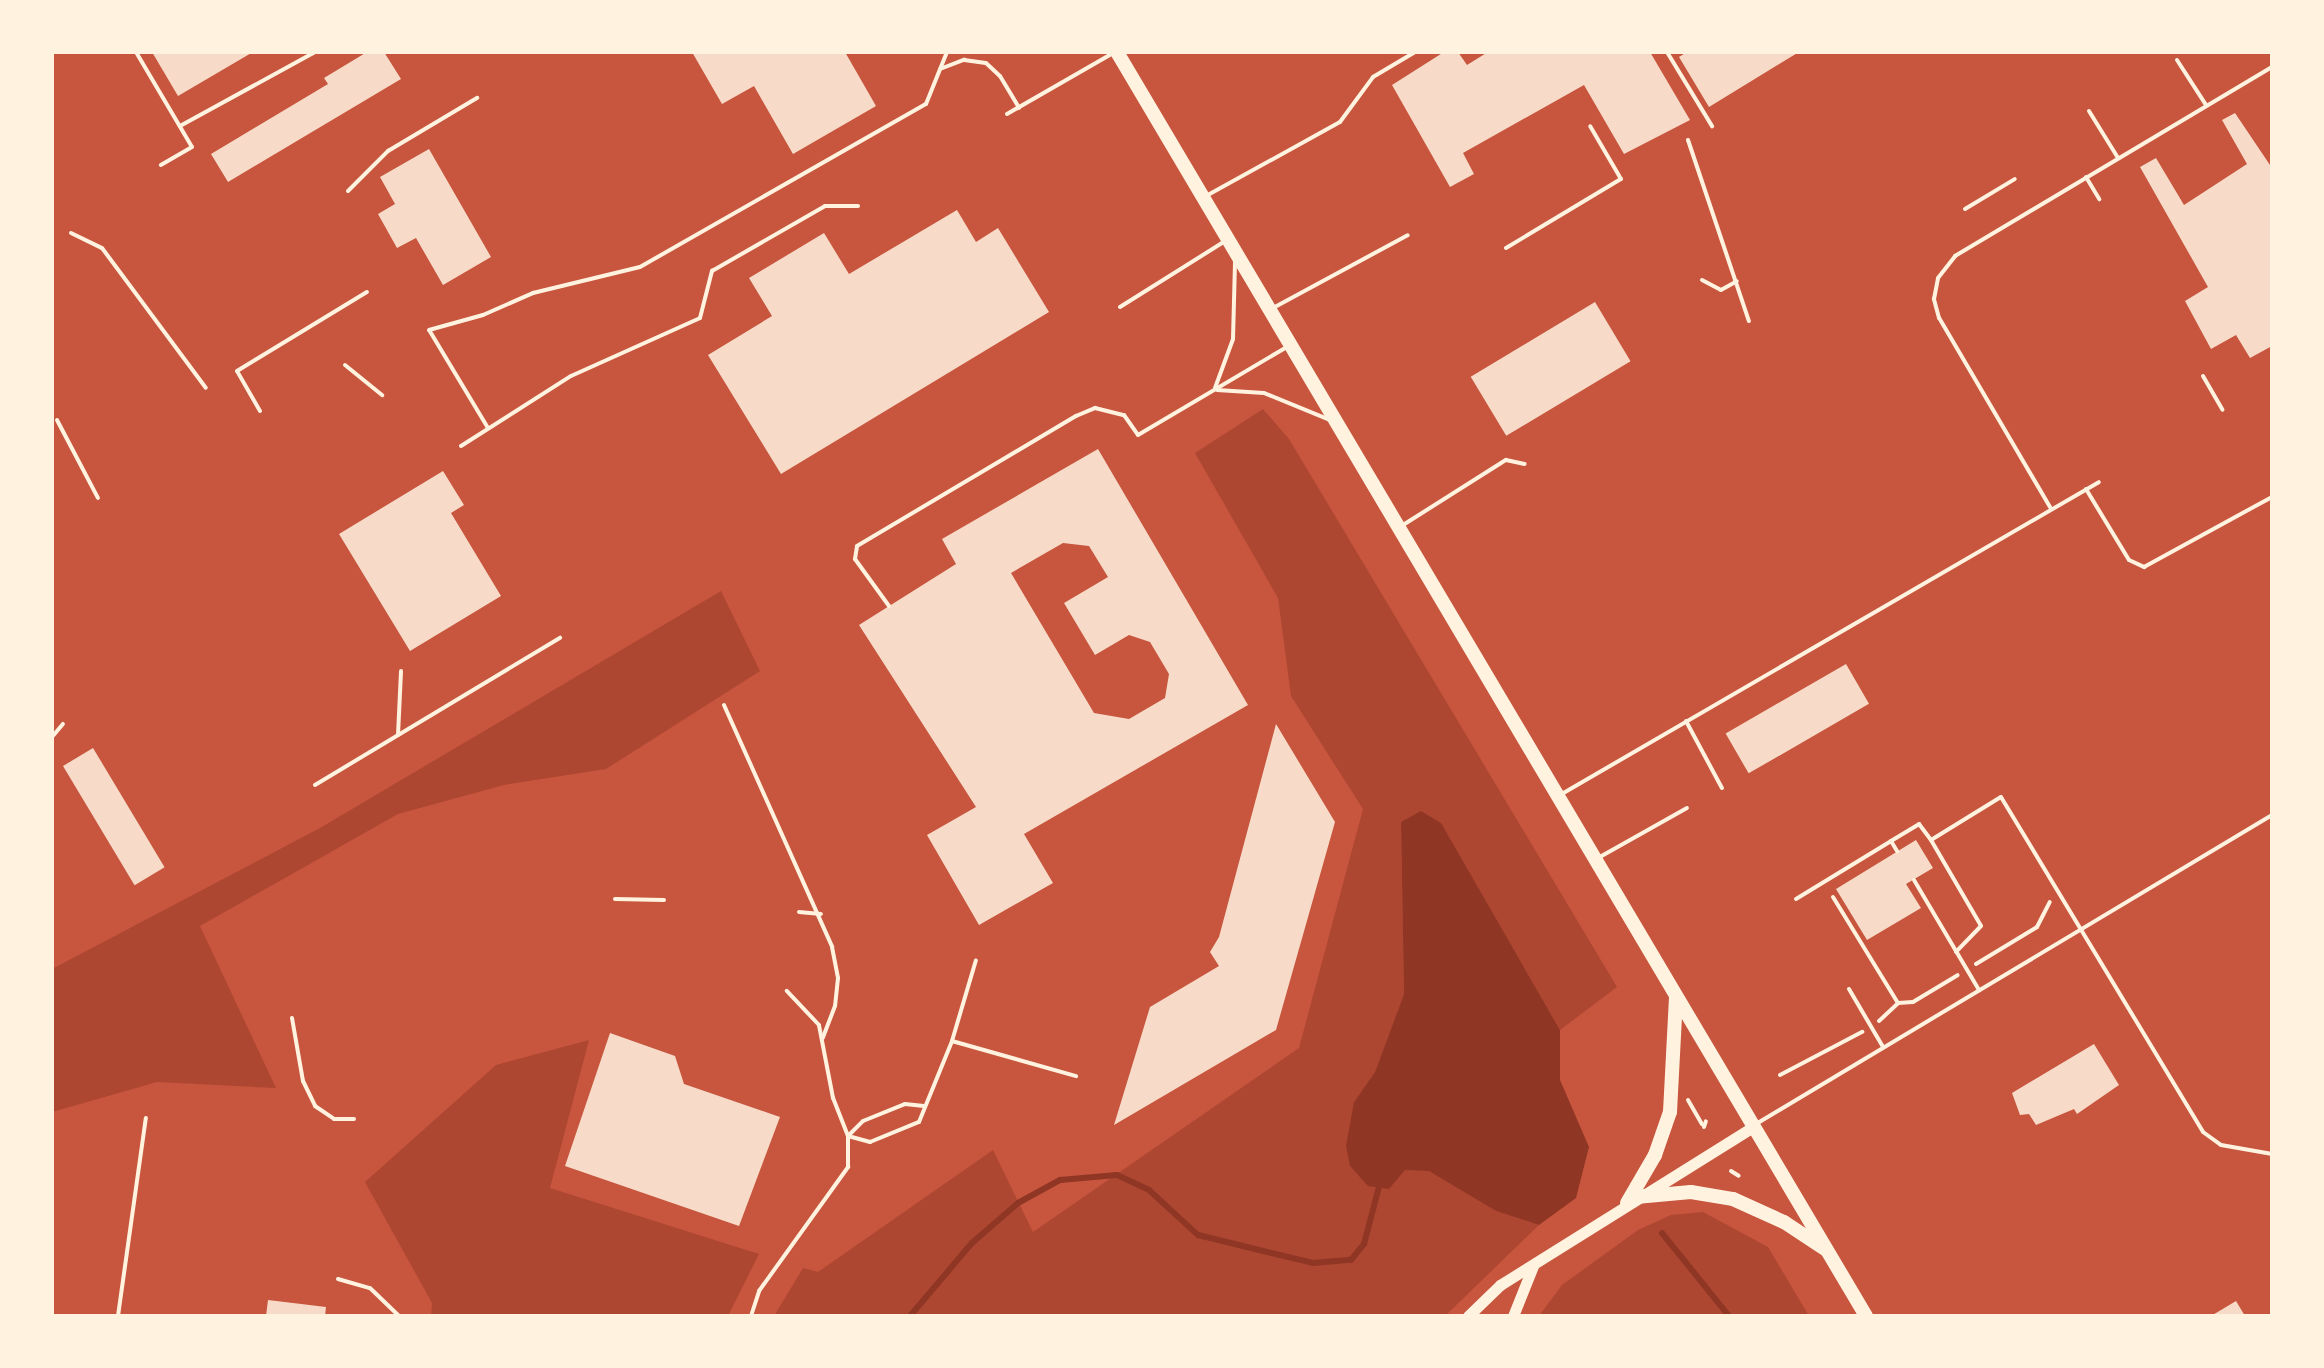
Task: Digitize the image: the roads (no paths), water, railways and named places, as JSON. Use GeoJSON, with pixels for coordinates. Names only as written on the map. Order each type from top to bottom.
{"type":"FeatureCollection","features":[{"type":"Feature","properties":{"kind":"main road"},"geometry":{"type":"LineString","coordinates":[[1116,52],[1866,1316]]}},
{"type":"Feature","properties":{"kind":"main road"},"geometry":{"type":"LineString","coordinates":[[1632,1200],[1655,1155],[1670,1112],[1676,1065],[1675,993]]}},
{"type":"Feature","properties":{"kind":"main road"},"geometry":{"type":"LineString","coordinates":[[1632,1200],[1691,1192],[1733,1199],[1784,1222],[1828,1252]]}},
{"type":"Feature","properties":{"kind":"street"},"geometry":{"type":"LineString","coordinates":[[1468,1316],[1500,1285],[1754,1126]]}},
{"type":"Feature","properties":{"kind":"street"},"geometry":{"type":"LineString","coordinates":[[1513,1316],[1533,1266]]}},
{"type":"Feature","properties":{"kind":"lane"},"geometry":{"type":"LineString","coordinates":[[136,52],[192,147],[161,165]]}},
{"type":"Feature","properties":{"kind":"lane"},"geometry":{"type":"LineString","coordinates":[[180,126],[315,52]]}},
{"type":"Feature","properties":{"kind":"lane"},"geometry":{"type":"LineString","coordinates":[[488,428],[429,330],[483,315],[533,293],[640,267],[926,104],[947,52]]}},
{"type":"Feature","properties":{"kind":"lane"},"geometry":{"type":"LineString","coordinates":[[1007,114],[1116,52]]}},
{"type":"Feature","properties":{"kind":"lane"},"geometry":{"type":"LineString","coordinates":[[1204,197],[1340,122],[1373,77],[1415,52]]}},
{"type":"Feature","properties":{"kind":"lane"},"geometry":{"type":"LineString","coordinates":[[1667,52],[1712,126]]}},
{"type":"Feature","properties":{"kind":"lane"},"geometry":{"type":"LineString","coordinates":[[940,69],[964,60],[986,63],[1000,76],[1019,108]]}},
{"type":"Feature","properties":{"kind":"lane"},"geometry":{"type":"LineString","coordinates":[[2177,60],[2207,105]]}},
{"type":"Feature","properties":{"kind":"lane"},"geometry":{"type":"LineString","coordinates":[[2050,507],[1939,318],[1934,288],[1955,256],[2272,67]]}},
{"type":"Feature","properties":{"kind":"lane"},"geometry":{"type":"LineString","coordinates":[[348,191],[388,151],[477,98]]}},
{"type":"Feature","properties":{"kind":"lane"},"geometry":{"type":"LineString","coordinates":[[2089,111],[2118,158]]}},
{"type":"Feature","properties":{"kind":"lane"},"geometry":{"type":"LineString","coordinates":[[1506,248],[1621,179],[1590,126]]}},
{"type":"Feature","properties":{"kind":"lane"},"geometry":{"type":"LineString","coordinates":[[1688,140],[1749,321]]}},
{"type":"Feature","properties":{"kind":"lane"},"geometry":{"type":"LineString","coordinates":[[2086,177],[2099,199]]}},
{"type":"Feature","properties":{"kind":"lane"},"geometry":{"type":"LineString","coordinates":[[1965,209],[2015,179]]}},
{"type":"Feature","properties":{"kind":"lane"},"geometry":{"type":"LineString","coordinates":[[461,446],[571,376],[700,318],[712,271],[825,206],[858,206]]}},
{"type":"Feature","properties":{"kind":"lane"},"geometry":{"type":"LineString","coordinates":[[71,233],[102,248],[206,388]]}},
{"type":"Feature","properties":{"kind":"lane"},"geometry":{"type":"LineString","coordinates":[[1271,310],[1408,235]]}},
{"type":"Feature","properties":{"kind":"lane"},"geometry":{"type":"LineString","coordinates":[[1120,307],[1232,244],[1233,339],[1214,390]]}},
{"type":"Feature","properties":{"kind":"lane"},"geometry":{"type":"LineString","coordinates":[[1702,280],[1721,290],[1737,281]]}},
{"type":"Feature","properties":{"kind":"lane"},"geometry":{"type":"LineString","coordinates":[[260,411],[237,371],[367,292]]}},
{"type":"Feature","properties":{"kind":"lane"},"geometry":{"type":"LineString","coordinates":[[889,606],[855,559],[857,546],[1076,416],[1095,408],[1124,415],[1138,435],[1291,344]]}},
{"type":"Feature","properties":{"kind":"lane"},"geometry":{"type":"LineString","coordinates":[[345,365],[382,395]]}},
{"type":"Feature","properties":{"kind":"lane"},"geometry":{"type":"LineString","coordinates":[[2203,376],[2223,410]]}},
{"type":"Feature","properties":{"kind":"lane"},"geometry":{"type":"LineString","coordinates":[[1214,390],[1264,393],[1338,423]]}},
{"type":"Feature","properties":{"kind":"lane"},"geometry":{"type":"LineString","coordinates":[[57,420],[98,498]]}},
{"type":"Feature","properties":{"kind":"lane"},"geometry":{"type":"LineString","coordinates":[[1399,527],[1506,460],[1525,464]]}},
{"type":"Feature","properties":{"kind":"lane"},"geometry":{"type":"LineString","coordinates":[[1558,796],[2050,507],[2099,482]]}},
{"type":"Feature","properties":{"kind":"lane"},"geometry":{"type":"LineString","coordinates":[[2086,489],[2129,560],[2144,567],[2272,497]]}},
{"type":"Feature","properties":{"kind":"lane"},"geometry":{"type":"LineString","coordinates":[[315,785],[560,638]]}},
{"type":"Feature","properties":{"kind":"lane"},"geometry":{"type":"LineString","coordinates":[[398,735],[401,671]]}},
{"type":"Feature","properties":{"kind":"lane"},"geometry":{"type":"LineString","coordinates":[[724,705],[772,823],[821,914],[838,978],[835,1006],[822,1041]]}},
{"type":"Feature","properties":{"kind":"lane"},"geometry":{"type":"LineString","coordinates":[[1686,721],[1722,788]]}},
{"type":"Feature","properties":{"kind":"lane"},"geometry":{"type":"LineString","coordinates":[[52,737],[63,724]]}},
{"type":"Feature","properties":{"kind":"lane"},"geometry":{"type":"LineString","coordinates":[[1931,840],[2001,797],[2203,1132],[2221,1145],[2272,1154]]}},
{"type":"Feature","properties":{"kind":"lane"},"geometry":{"type":"LineString","coordinates":[[1595,859],[1687,808]]}},
{"type":"Feature","properties":{"kind":"lane"},"geometry":{"type":"LineString","coordinates":[[1754,1126],[2272,815]]}},
{"type":"Feature","properties":{"kind":"lane"},"geometry":{"type":"LineString","coordinates":[[1796,899],[1919,824],[1981,926],[1956,952]]}},
{"type":"Feature","properties":{"kind":"lane"},"geometry":{"type":"LineString","coordinates":[[1891,841],[1897,851]]}},
{"type":"Feature","properties":{"kind":"lane"},"geometry":{"type":"LineString","coordinates":[[1914,880],[1979,990]]}},
{"type":"Feature","properties":{"kind":"lane"},"geometry":{"type":"LineString","coordinates":[[615,899],[664,900]]}},
{"type":"Feature","properties":{"kind":"lane"},"geometry":{"type":"LineString","coordinates":[[799,912],[821,914]]}},
{"type":"Feature","properties":{"kind":"lane"},"geometry":{"type":"LineString","coordinates":[[848,1136],[870,1142],[919,1122],[952,1041],[976,960]]}},
{"type":"Feature","properties":{"kind":"lane"},"geometry":{"type":"LineString","coordinates":[[1849,989],[1883,1047]]}},
{"type":"Feature","properties":{"kind":"lane"},"geometry":{"type":"LineString","coordinates":[[751,1316],[759,1291],[848,1167],[848,1136],[833,1098],[822,1041],[808,1008],[787,991]]}},
{"type":"Feature","properties":{"kind":"lane"},"geometry":{"type":"LineString","coordinates":[[292,1018],[303,1081],[315,1106],[334,1119],[354,1119]]}},
{"type":"Feature","properties":{"kind":"lane"},"geometry":{"type":"LineString","coordinates":[[952,1041],[1076,1076]]}},
{"type":"Feature","properties":{"kind":"lane"},"geometry":{"type":"LineString","coordinates":[[848,1136],[863,1121],[905,1104],[925,1106]]}},
{"type":"Feature","properties":{"kind":"lane"},"geometry":{"type":"LineString","coordinates":[[118,1316],[146,1118]]}},
{"type":"Feature","properties":{"kind":"lane"},"geometry":{"type":"LineString","coordinates":[[338,1279],[370,1288],[399,1316]]}},
{"type":"Feature","properties":{"kind":"waterway"},"geometry":{"type":"LineString","coordinates":[[910,1316],[972,1243],[1018,1203],[1060,1180],[1117,1175],[1149,1190],[1198,1235],[1313,1263],[1351,1260],[1364,1244],[1380,1183]]}},
{"type":"Feature","properties":{"kind":"waterway"},"geometry":{"type":"LineString","coordinates":[[1662,1233],[1729,1316]]}}]}
